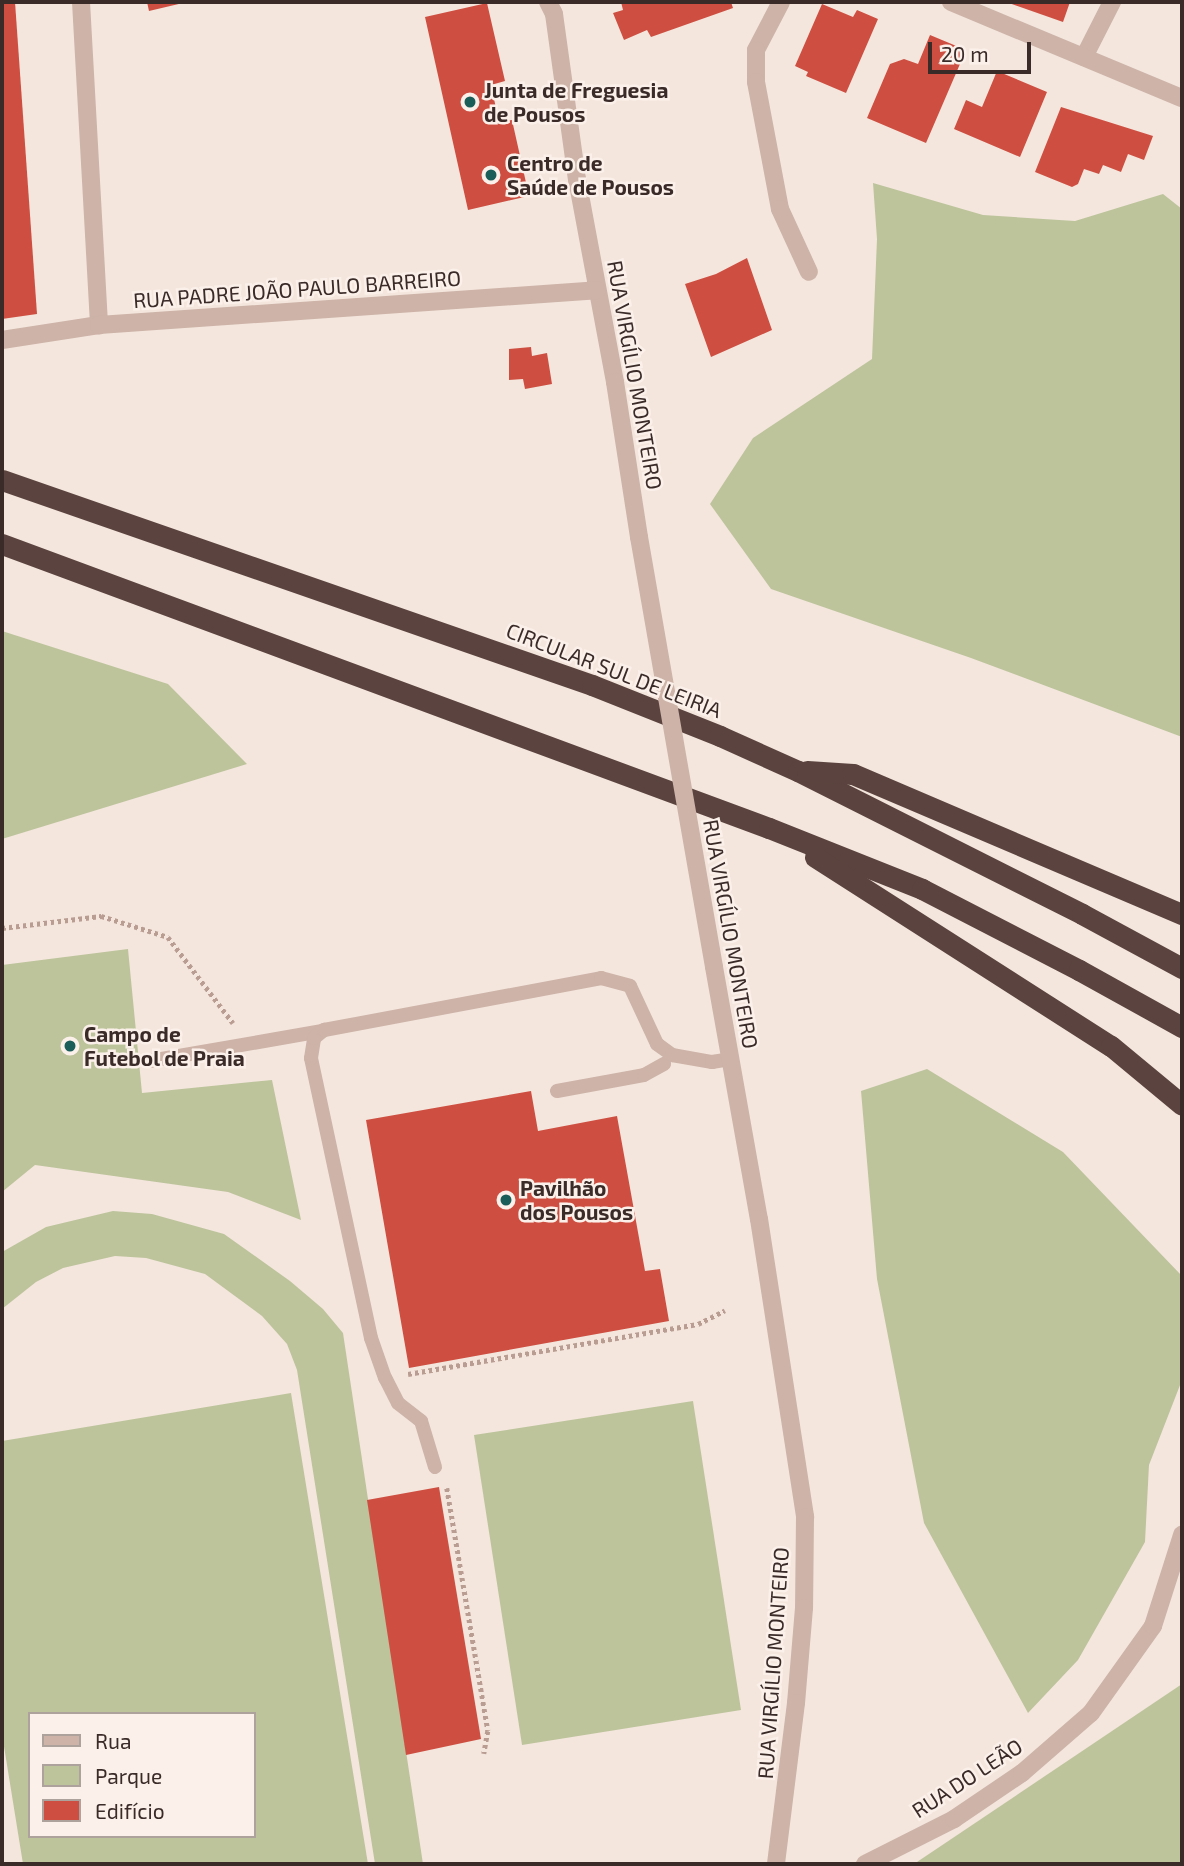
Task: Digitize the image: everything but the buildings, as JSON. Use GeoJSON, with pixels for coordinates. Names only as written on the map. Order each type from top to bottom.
{"type":"FeatureCollection","features":[{"type":"Feature","properties":{"kind":"highway","name":"CIRCULAR SUL DE LEIRIA"},"geometry":{"type":"LineString","coordinates":[[2,480],[592,685],[797,771],[1070,908],[1182,968]]}},
{"type":"Feature","properties":{"kind":"highway"},"geometry":{"type":"LineString","coordinates":[[2,544],[769,828],[922,889],[1182,1027]]}},
{"type":"Feature","properties":{"kind":"highway"},"geometry":{"type":"LineString","coordinates":[[797,771],[853,774],[1182,914]]}},
{"type":"Feature","properties":{"kind":"highway"},"geometry":{"type":"LineString","coordinates":[[769,828],[1111,1045],[1182,1105]]}},
{"type":"Feature","properties":{"kind":"street"},"geometry":{"type":"LineString","coordinates":[[81,2],[99,325]]}},
{"type":"Feature","properties":{"kind":"street"},"geometry":{"type":"LineString","coordinates":[[781,2],[756,50],[756,82],[780,209],[809,272]]}},
{"type":"Feature","properties":{"kind":"street"},"geometry":{"type":"LineString","coordinates":[[951,2],[1182,98]]}},
{"type":"Feature","properties":{"kind":"street"},"geometry":{"type":"LineString","coordinates":[[1084,57],[1112,2]]}},
{"type":"Feature","properties":{"kind":"street","name":"RUA VIRGÍLIO MONTEIRO"},"geometry":{"type":"LineString","coordinates":[[553,6],[577,179],[624,433],[639,537],[759,1219],[805,1517],[804,1608],[799,1676],[788,1784],[776,1864]]}},
{"type":"Feature","properties":{"kind":"street","name":"RUA PADRE JOÃO PAULO BARREIRO"},"geometry":{"type":"LineString","coordinates":[[2,340],[99,325],[597,290]]}},
{"type":"Feature","properties":{"kind":"street","name":"RUA DO LEÃO"},"geometry":{"type":"LineString","coordinates":[[865,1864],[954,1819],[1022,1773],[1091,1713],[1153,1626],[1182,1535]]}},
{"type":"Feature","properties":{"kind":"lane"},"geometry":{"type":"LineString","coordinates":[[150,1061],[601,978],[630,986],[657,1044],[672,1055],[712,1062],[730,1059]]}},
{"type":"Feature","properties":{"kind":"lane"},"geometry":{"type":"LineString","coordinates":[[324,1030],[314,1038],[311,1058],[371,1338],[398,1404],[421,1421],[435,1467]]}},
{"type":"Feature","properties":{"kind":"lane"},"geometry":{"type":"LineString","coordinates":[[557,1091],[644,1075],[663,1064]]}},
{"type":"Feature","properties":{"kind":"path"},"geometry":{"type":"LineString","coordinates":[[2,928],[101,916],[168,937],[249,1044]]}},
{"type":"Feature","properties":{"kind":"path"},"geometry":{"type":"LineString","coordinates":[[405,1374],[698,1324],[725,1310]]}},
{"type":"Feature","properties":{"kind":"path"},"geometry":{"type":"LineString","coordinates":[[435,1467],[444,1477],[447,1487],[488,1731],[484,1754]]}},
{"type":"Feature","properties":{"kind":"green space"},"geometry":{"type":"Polygon","coordinates":[[[873,183],[983,215],[1075,221],[1163,194],[1182,209],[1182,737],[971,658],[771,589],[710,504],[753,438],[872,359],[877,239],[873,183]]]}},
{"type":"Feature","properties":{"kind":"green space"},"geometry":{"type":"Polygon","coordinates":[[[2,631],[168,684],[247,764],[2,839],[2,631]]]}},
{"type":"Feature","properties":{"kind":"green space"},"geometry":{"type":"Polygon","coordinates":[[[128,949],[142,1093],[272,1080],[301,1220],[228,1192],[35,1165],[2,1192],[2,965],[128,949]]]}},
{"type":"Feature","properties":{"kind":"green space"},"geometry":{"type":"Polygon","coordinates":[[[927,1069],[1063,1152],[1182,1276],[1182,1380],[1149,1465],[1145,1542],[1078,1660],[1028,1713],[924,1523],[877,1279],[861,1091],[927,1069]]]}},
{"type":"Feature","properties":{"kind":"green space"},"geometry":{"type":"Polygon","coordinates":[[[113,1211],[152,1214],[224,1234],[290,1281],[323,1309],[343,1333],[423,1864],[375,1864],[297,1370],[287,1344],[262,1316],[205,1274],[146,1258],[115,1256],[63,1268],[36,1282],[2,1309],[2,1252],[46,1227],[113,1211]]]}},
{"type":"Feature","properties":{"kind":"green space"},"geometry":{"type":"Polygon","coordinates":[[[291,1393],[368,1864],[23,1864],[2,1734],[2,1441],[291,1393]]]}},
{"type":"Feature","properties":{"kind":"green space"},"geometry":{"type":"Polygon","coordinates":[[[693,1401],[741,1710],[522,1745],[474,1435],[693,1401]]]}},
{"type":"Feature","properties":{"kind":"green space"},"geometry":{"type":"Polygon","coordinates":[[[1182,1684],[1182,1864],[914,1864],[1182,1684]]]}},
{"type":"Feature","properties":{"kind":"place","name":"Junta de Freguesia de Pousos"},"geometry":{"type":"Point","coordinates":[470,102]}},
{"type":"Feature","properties":{"kind":"place","name":"Centro de Saúde de Pousos"},"geometry":{"type":"Point","coordinates":[491,175]}},
{"type":"Feature","properties":{"kind":"place","name":"Campo de Futebol de Praia"},"geometry":{"type":"Point","coordinates":[70,1046]}},
{"type":"Feature","properties":{"kind":"place","name":"Pavilhão dos Pousos"},"geometry":{"type":"Point","coordinates":[506,1200]}}]}
